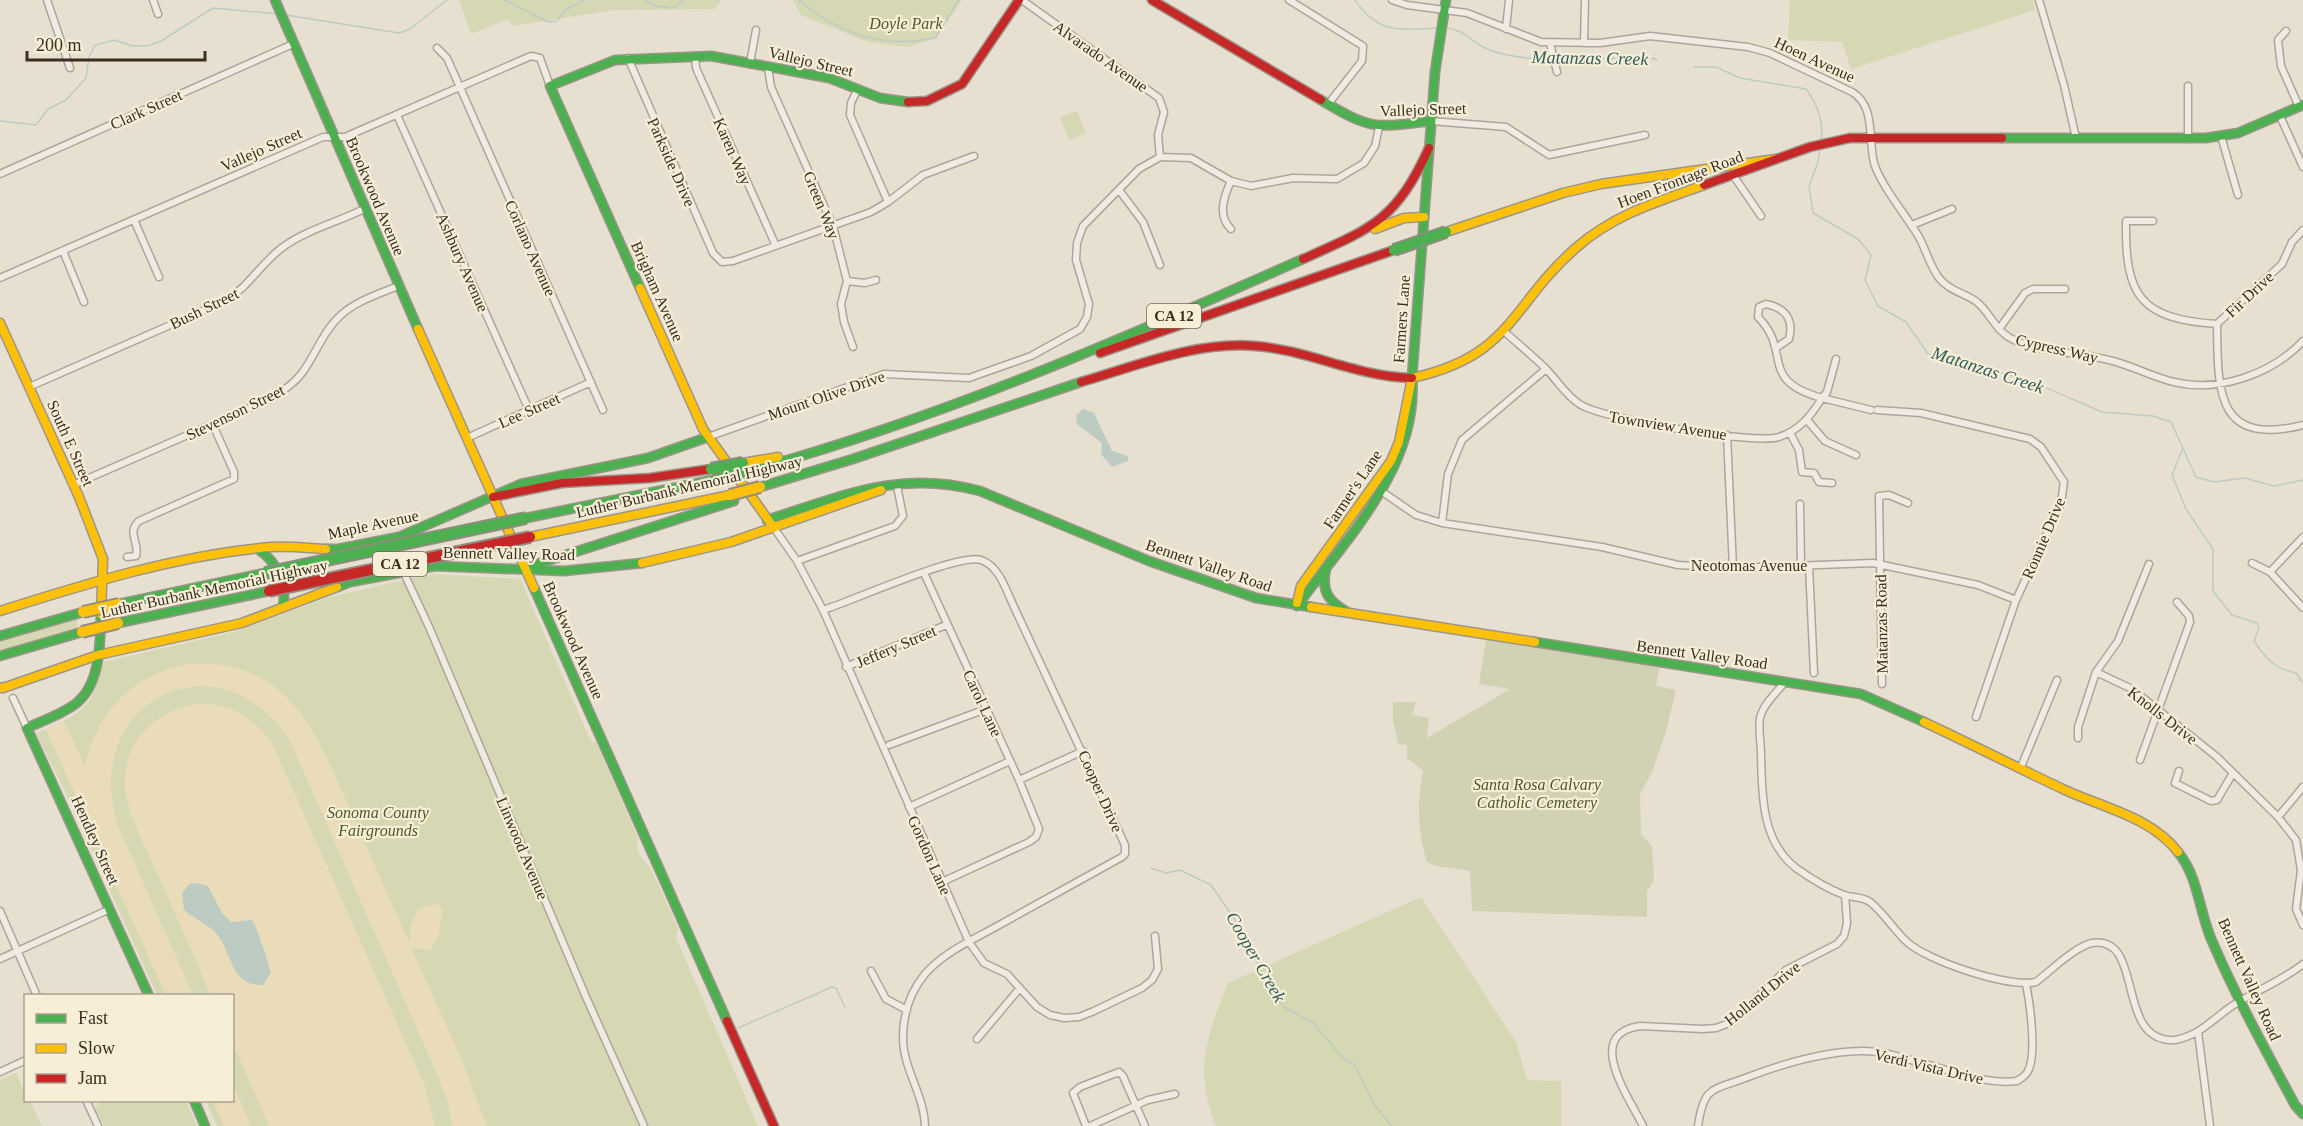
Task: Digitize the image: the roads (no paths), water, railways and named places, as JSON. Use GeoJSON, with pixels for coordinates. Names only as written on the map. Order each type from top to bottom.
{"type":"FeatureCollection","features":[{"type":"Feature","properties":{"kind":"main road","name":"Vallejo Street"},"geometry":{"type":"LineString","coordinates":[[550,86],[600,64],[628,58],[695,56],[750,63],[830,78],[880,98],[912,103],[949,92],[971,74],[1021,0]]}},
{"type":"Feature","properties":{"kind":"main road","name":"Vallejo Street"},"geometry":{"type":"LineString","coordinates":[[1152,0],[1358,122],[1378,127],[1431,121]]}},
{"type":"Feature","properties":{"kind":"main road","name":"Brookwood Avenue"},"geometry":{"type":"LineString","coordinates":[[275,2],[398,286],[774,1126]]}},
{"type":"Feature","properties":{"kind":"main road","name":"Farmers Lane"},"geometry":{"type":"LineString","coordinates":[[1297,606],[1381,491],[1397,465],[1409,431],[1431,121],[1445,4]]}},
{"type":"Feature","properties":{"kind":"main road","name":"Brigham Avenue"},"geometry":{"type":"LineString","coordinates":[[550,86],[708,437],[770,524]]}},
{"type":"Feature","properties":{"kind":"main road"},"geometry":{"type":"LineString","coordinates":[[1871,138],[2188,139],[2238,133],[2301,106]]}},
{"type":"Feature","properties":{"kind":"main road","name":"Hoen Frontage Road"},"geometry":{"type":"LineString","coordinates":[[1412,378],[1443,371],[1464,362],[1505,332],[1557,266],[1595,232],[1630,212],[1810,147],[1835,140],[1871,138]]}},
{"type":"Feature","properties":{"kind":"main road","name":"CA 12"},"geometry":{"type":"LineString","coordinates":[[992,388],[1152,326],[1379,223],[1400,204],[1411,187],[1429,148]]}},
{"type":"Feature","properties":{"kind":"main road"},"geometry":{"type":"LineString","coordinates":[[992,388],[1304,284],[1446,232],[1591,186],[1637,177],[1776,159]]}},
{"type":"Feature","properties":{"kind":"main road"},"geometry":{"type":"LineString","coordinates":[[1352,237],[1401,219],[1424,217]]}},
{"type":"Feature","properties":{"kind":"main road","name":"South E Street"},"geometry":{"type":"LineString","coordinates":[[0,325],[101,551],[102,579],[98,655],[92,682],[83,697],[66,710],[27,728]]}},
{"type":"Feature","properties":{"kind":"main road","name":"Luther Burbank Memorial Highway"},"geometry":{"type":"LineString","coordinates":[[0,656],[118,623],[530,537],[732,498],[824,469],[1056,388],[1217,347],[1262,347],[1374,375],[1412,378]]}},
{"type":"Feature","properties":{"kind":"main road","name":"Farmer's Lane"},"geometry":{"type":"LineString","coordinates":[[1297,606],[1301,586],[1391,461],[1399,442],[1407,391],[1412,378]]}},
{"type":"Feature","properties":{"kind":"main road","name":"Luther Burbank Memorial Highway"},"geometry":{"type":"LineString","coordinates":[[0,636],[82,612],[718,478],[746,467],[838,444],[992,388]]}},
{"type":"Feature","properties":{"kind":"main road","name":"Maple Avenue"},"geometry":{"type":"LineString","coordinates":[[0,611],[102,579],[258,548],[333,550],[379,541],[425,528],[529,481],[648,458],[708,437]]}},
{"type":"Feature","properties":{"kind":"main road"},"geometry":{"type":"LineString","coordinates":[[493,497],[562,483],[650,478],[711,469],[746,467]]}},
{"type":"Feature","properties":{"kind":"main road","name":"Bennett Valley Road"},"geometry":{"type":"LineString","coordinates":[[3,688],[98,655],[231,626],[335,586],[403,571],[435,566],[564,571],[645,563],[695,553],[860,490],[900,481],[952,483],[973,489],[1222,588],[1297,606],[1786,681],[1861,694],[1883,702],[2151,828],[2182,856],[2195,881],[2210,935],[2240,1001],[2295,1105],[2303,1114]]}},
{"type":"Feature","properties":{"kind":"main road","name":"Bennett Valley Road"},"geometry":{"type":"LineString","coordinates":[[770,524],[915,481]]}},
{"type":"Feature","properties":{"kind":"main road"},"geometry":{"type":"LineString","coordinates":[[525,568],[732,498]]}},
{"type":"Feature","properties":{"kind":"main road"},"geometry":{"type":"LineString","coordinates":[[258,548],[270,556],[278,566],[285,595],[283,607]]}},
{"type":"Feature","properties":{"kind":"main road"},"geometry":{"type":"LineString","coordinates":[[1327,563],[1323,580],[1324,593],[1330,603],[1353,615]]}},
{"type":"Feature","properties":{"kind":"main road","name":"Hendley Street"},"geometry":{"type":"LineString","coordinates":[[27,728],[148,994]]}},
{"type":"Feature","properties":{"kind":"main road"},"geometry":{"type":"LineString","coordinates":[[194,1102],[205,1126]]}},
{"type":"Feature","properties":{"kind":"street"},"geometry":{"type":"LineString","coordinates":[[47,0],[70,68]]}},
{"type":"Feature","properties":{"kind":"street"},"geometry":{"type":"LineString","coordinates":[[153,0],[158,15]]}},
{"type":"Feature","properties":{"kind":"street","name":"Alvarado Avenue"},"geometry":{"type":"LineString","coordinates":[[1021,0],[1159,98],[1164,112],[1158,135],[1160,157]]}},
{"type":"Feature","properties":{"kind":"street"},"geometry":{"type":"LineString","coordinates":[[1289,0],[1363,46],[1362,61],[1329,104]]}},
{"type":"Feature","properties":{"kind":"street","name":"Hoen Avenue"},"geometry":{"type":"LineString","coordinates":[[1392,0],[1407,5],[1445,4],[1534,40],[1550,43],[1584,43],[1650,36],[1733,45],[1764,51],[1858,96],[1866,108],[1871,138]]}},
{"type":"Feature","properties":{"kind":"street"},"geometry":{"type":"LineString","coordinates":[[1506,29],[1509,0]]}},
{"type":"Feature","properties":{"kind":"street"},"geometry":{"type":"LineString","coordinates":[[1584,43],[1585,0]]}},
{"type":"Feature","properties":{"kind":"street"},"geometry":{"type":"LineString","coordinates":[[2039,0],[2064,85],[2076,138]]}},
{"type":"Feature","properties":{"kind":"street"},"geometry":{"type":"LineString","coordinates":[[750,63],[756,30]]}},
{"type":"Feature","properties":{"kind":"street"},"geometry":{"type":"LineString","coordinates":[[2286,31],[2278,40],[2281,66],[2301,106]]}},
{"type":"Feature","properties":{"kind":"street"},"geometry":{"type":"LineString","coordinates":[[1550,43],[1556,69]]}},
{"type":"Feature","properties":{"kind":"street","name":"Clark Street"},"geometry":{"type":"LineString","coordinates":[[0,174],[293,44]]}},
{"type":"Feature","properties":{"kind":"street","name":"Corlano Avenue"},"geometry":{"type":"LineString","coordinates":[[437,48],[447,58],[603,410]]}},
{"type":"Feature","properties":{"kind":"street","name":"Vallejo Street"},"geometry":{"type":"LineString","coordinates":[[0,278],[323,137],[345,137],[536,56]]}},
{"type":"Feature","properties":{"kind":"street","name":"Brigham Avenue"},"geometry":{"type":"LineString","coordinates":[[536,56],[540,58],[550,86]]}},
{"type":"Feature","properties":{"kind":"street","name":"Karen Way"},"geometry":{"type":"LineString","coordinates":[[695,56],[696,68],[776,246]]}},
{"type":"Feature","properties":{"kind":"street","name":"Parkside Drive"},"geometry":{"type":"LineString","coordinates":[[628,58],[713,253],[722,262],[776,246]]}},
{"type":"Feature","properties":{"kind":"street","name":"Green Way"},"geometry":{"type":"LineString","coordinates":[[768,66],[771,87],[833,226],[848,281],[841,304],[844,322],[853,347]]}},
{"type":"Feature","properties":{"kind":"street"},"geometry":{"type":"LineString","coordinates":[[2188,86],[2188,139]]}},
{"type":"Feature","properties":{"kind":"street"},"geometry":{"type":"LineString","coordinates":[[858,88],[851,103],[850,115],[888,202]]}},
{"type":"Feature","properties":{"kind":"street","name":"Ashbury Avenue"},"geometry":{"type":"LineString","coordinates":[[398,115],[529,410]]}},
{"type":"Feature","properties":{"kind":"street"},"geometry":{"type":"LineString","coordinates":[[2280,116],[2303,167]]}},
{"type":"Feature","properties":{"kind":"street","name":"Vallejo Street"},"geometry":{"type":"LineString","coordinates":[[1431,121],[1506,127],[1549,155],[1645,135]]}},
{"type":"Feature","properties":{"kind":"street"},"geometry":{"type":"LineString","coordinates":[[1160,157],[1176,156],[1197,160],[1231,181],[1251,186],[1293,178],[1327,180],[1346,176],[1364,163],[1370,155],[1378,127]]}},
{"type":"Feature","properties":{"kind":"street"},"geometry":{"type":"LineString","coordinates":[[2221,136],[2238,195]]}},
{"type":"Feature","properties":{"kind":"street","name":"Cypress Way"},"geometry":{"type":"LineString","coordinates":[[1871,138],[1876,168],[1912,225],[1938,277],[1947,286],[1978,303],[1999,329],[2018,342],[2120,362],[2171,381],[2199,385],[2218,383],[2261,371],[2283,358],[2303,341]]}},
{"type":"Feature","properties":{"kind":"street"},"geometry":{"type":"LineString","coordinates":[[776,246],[871,212],[923,175],[974,156]]}},
{"type":"Feature","properties":{"kind":"street","name":"Mount Olive Drive"},"geometry":{"type":"LineString","coordinates":[[708,437],[873,377],[895,373],[953,379],[969,378],[1031,356],[1080,329],[1088,311],[1076,260],[1080,235],[1088,218],[1139,169],[1160,157]]}},
{"type":"Feature","properties":{"kind":"street"},"geometry":{"type":"LineString","coordinates":[[1733,175],[1761,216]]}},
{"type":"Feature","properties":{"kind":"street"},"geometry":{"type":"LineString","coordinates":[[1231,181],[1224,197],[1223,212],[1231,229]]}},
{"type":"Feature","properties":{"kind":"street"},"geometry":{"type":"LineString","coordinates":[[1119,190],[1143,222],[1160,265]]}},
{"type":"Feature","properties":{"kind":"street","name":"Bush Street"},"geometry":{"type":"LineString","coordinates":[[29,387],[225,301],[249,284],[273,255],[285,245],[364,209]]}},
{"type":"Feature","properties":{"kind":"street"},"geometry":{"type":"LineString","coordinates":[[1912,225],[1952,209]]}},
{"type":"Feature","properties":{"kind":"street"},"geometry":{"type":"LineString","coordinates":[[134,220],[159,277]]}},
{"type":"Feature","properties":{"kind":"street","name":"Fir Drive"},"geometry":{"type":"LineString","coordinates":[[2153,221],[2126,221],[2125,260],[2129,276],[2145,304],[2184,322],[2217,324],[2282,264],[2292,242],[2303,230]]}},
{"type":"Feature","properties":{"kind":"street"},"geometry":{"type":"LineString","coordinates":[[63,251],[84,302]]}},
{"type":"Feature","properties":{"kind":"street"},"geometry":{"type":"LineString","coordinates":[[848,281],[865,283],[876,280]]}},
{"type":"Feature","properties":{"kind":"street","name":"Stevenson Street"},"geometry":{"type":"LineString","coordinates":[[73,485],[213,425],[284,391],[303,372],[323,337],[342,314],[353,306],[398,286]]}},
{"type":"Feature","properties":{"kind":"street"},"geometry":{"type":"LineString","coordinates":[[1999,329],[2025,293],[2033,289],[2065,289]]}},
{"type":"Feature","properties":{"kind":"street"},"geometry":{"type":"LineString","coordinates":[[1776,348],[1789,339],[1789,319],[1784,311],[1766,304],[1759,308],[1757,314],[1775,338],[1776,356],[1782,376],[1793,385],[1822,398]]}},
{"type":"Feature","properties":{"kind":"street"},"geometry":{"type":"LineString","coordinates":[[2217,324],[2218,383],[2221,399],[2230,413],[2238,421],[2251,428],[2278,431],[2303,425]]}},
{"type":"Feature","properties":{"kind":"street","name":"Townview Avenue"},"geometry":{"type":"LineString","coordinates":[[1505,332],[1546,369],[1577,403],[1589,410],[1609,417],[1763,440],[1790,433],[1808,420],[1827,392],[1836,359]]}},
{"type":"Feature","properties":{"kind":"street"},"geometry":{"type":"LineString","coordinates":[[1442,522],[1448,474],[1462,440],[1546,369]]}},
{"type":"Feature","properties":{"kind":"street","name":"Lee Street"},"geometry":{"type":"LineString","coordinates":[[467,438],[591,382]]}},
{"type":"Feature","properties":{"kind":"street","name":"Ronnie Drive"},"geometry":{"type":"LineString","coordinates":[[1822,398],[1874,410],[1921,412],[2030,440],[2041,447],[2064,483],[2061,503],[2016,600],[1976,717]]}},
{"type":"Feature","properties":{"kind":"street"},"geometry":{"type":"LineString","coordinates":[[1808,420],[1825,441],[1856,455]]}},
{"type":"Feature","properties":{"kind":"street"},"geometry":{"type":"LineString","coordinates":[[127,557],[136,556],[138,550],[132,533],[133,526],[234,479],[234,472],[213,425]]}},
{"type":"Feature","properties":{"kind":"street"},"geometry":{"type":"LineString","coordinates":[[1790,433],[1800,453],[1802,472],[1814,473],[1819,482],[1832,483]]}},
{"type":"Feature","properties":{"kind":"street"},"geometry":{"type":"LineString","coordinates":[[1726,435],[1733,567]]}},
{"type":"Feature","properties":{"kind":"street"},"geometry":{"type":"LineString","coordinates":[[797,561],[895,526],[903,516],[897,486]]}},
{"type":"Feature","properties":{"kind":"street","name":"Neotomas Avenue"},"geometry":{"type":"LineString","coordinates":[[1381,491],[1416,515],[1442,522],[1602,547],[1678,565],[1733,567],[1880,564],[1978,585],[2016,600]]}},
{"type":"Feature","properties":{"kind":"street","name":"Matanzas Road"},"geometry":{"type":"LineString","coordinates":[[1882,684],[1879,496],[1889,495],[1908,503]]}},
{"type":"Feature","properties":{"kind":"street"},"geometry":{"type":"LineString","coordinates":[[1800,504],[1801,566]]}},
{"type":"Feature","properties":{"kind":"street","name":"Gordon Lane"},"geometry":{"type":"LineString","coordinates":[[770,524],[797,561],[824,610],[846,667],[969,942],[984,963],[1007,974],[1037,1007],[1050,1015],[1079,1017],[1142,988],[1152,980],[1158,969],[1155,936]]}},
{"type":"Feature","properties":{"kind":"street"},"geometry":{"type":"LineString","coordinates":[[2270,572],[2303,537]]}},
{"type":"Feature","properties":{"kind":"street","name":"Cooper Drive"},"geometry":{"type":"LineString","coordinates":[[824,610],[924,573],[970,560],[983,561],[996,572],[1083,751],[1125,845],[1125,854],[969,942],[930,969],[911,997],[903,1028],[904,1053],[923,1105],[924,1126]]}},
{"type":"Feature","properties":{"kind":"street"},"geometry":{"type":"LineString","coordinates":[[2252,562],[2270,572],[2303,608]]}},
{"type":"Feature","properties":{"kind":"street"},"geometry":{"type":"LineString","coordinates":[[2078,738],[2078,727],[2096,672],[2118,641],[2148,564]]}},
{"type":"Feature","properties":{"kind":"street"},"geometry":{"type":"LineString","coordinates":[[1809,566],[1814,673]]}},
{"type":"Feature","properties":{"kind":"street","name":"Linwood Avenue"},"geometry":{"type":"LineString","coordinates":[[403,571],[644,1126]]}},
{"type":"Feature","properties":{"kind":"street","name":"Carol Lane"},"geometry":{"type":"LineString","coordinates":[[924,573],[1038,825],[1038,833],[1029,842],[942,882]]}},
{"type":"Feature","properties":{"kind":"street"},"geometry":{"type":"LineString","coordinates":[[2140,760],[2190,622],[2189,616],[2176,602]]}},
{"type":"Feature","properties":{"kind":"street","name":"Jeffery Street"},"geometry":{"type":"LineString","coordinates":[[846,667],[946,625]]}},
{"type":"Feature","properties":{"kind":"street","name":"Knolls Drive"},"geometry":{"type":"LineString","coordinates":[[2096,672],[2132,689],[2217,757],[2278,817],[2296,840],[2301,870],[2301,897],[2296,909],[2303,925]]}},
{"type":"Feature","properties":{"kind":"street"},"geometry":{"type":"LineString","coordinates":[[2021,767],[2056,680]]}},
{"type":"Feature","properties":{"kind":"street"},"geometry":{"type":"LineString","coordinates":[[1786,681],[1770,699],[1760,717],[1762,790],[1768,827],[1779,849],[1794,866],[1845,895],[1864,898],[1903,938],[1921,951],[1980,975],[2026,984],[2036,982],[2084,945],[2099,943],[2108,945],[2122,960],[2138,1017],[2152,1034],[2172,1041],[2198,1032],[2240,1001],[2303,964]]}},
{"type":"Feature","properties":{"kind":"street","name":"Hendley Street"},"geometry":{"type":"LineString","coordinates":[[14,698],[27,728]]}},
{"type":"Feature","properties":{"kind":"street"},"geometry":{"type":"LineString","coordinates":[[889,744],[986,709]]}},
{"type":"Feature","properties":{"kind":"street"},"geometry":{"type":"LineString","coordinates":[[1019,780],[1083,751]]}},
{"type":"Feature","properties":{"kind":"street"},"geometry":{"type":"LineString","coordinates":[[909,807],[1010,761]]}},
{"type":"Feature","properties":{"kind":"street"},"geometry":{"type":"LineString","coordinates":[[2179,771],[2175,783],[2211,801],[2217,800],[2233,773]]}},
{"type":"Feature","properties":{"kind":"street"},"geometry":{"type":"LineString","coordinates":[[2278,817],[2303,787]]}},
{"type":"Feature","properties":{"kind":"street","name":"Holland Drive"},"geometry":{"type":"LineString","coordinates":[[1643,1126],[1612,1061],[1615,1040],[1620,1033],[1628,1028],[1640,1026],[1716,1028],[1732,1022],[1786,970],[1837,944],[1844,936],[1847,923],[1845,895]]}},
{"type":"Feature","properties":{"kind":"street"},"geometry":{"type":"LineString","coordinates":[[0,959],[110,909]]}},
{"type":"Feature","properties":{"kind":"street"},"geometry":{"type":"LineString","coordinates":[[0,911],[37,994]]}},
{"type":"Feature","properties":{"kind":"street"},"geometry":{"type":"LineString","coordinates":[[871,971],[886,999],[907,1010]]}},
{"type":"Feature","properties":{"kind":"street","name":"Verdi Vista Drive"},"geometry":{"type":"LineString","coordinates":[[1698,1126],[1702,1101],[1709,1093],[1770,1069],[1824,1056],[1860,1051],[1880,1053],[1991,1081],[2017,1080],[2029,1070],[2032,1059],[2030,1002],[2026,984]]}},
{"type":"Feature","properties":{"kind":"street"},"geometry":{"type":"LineString","coordinates":[[977,1039],[1020,988]]}},
{"type":"Feature","properties":{"kind":"street"},"geometry":{"type":"LineString","coordinates":[[2198,1032],[2210,1126]]}},
{"type":"Feature","properties":{"kind":"street"},"geometry":{"type":"LineString","coordinates":[[0,1072],[24,1061]]}},
{"type":"Feature","properties":{"kind":"street"},"geometry":{"type":"LineString","coordinates":[[1145,1126],[1136,1105],[1123,1076],[1119,1072],[1073,1092],[1073,1097],[1088,1126],[1136,1105],[1175,1094]]}},
{"type":"Feature","properties":{"kind":"street"},"geometry":{"type":"LineString","coordinates":[[86,1102],[98,1126]]}},
{"type":"Feature","properties":{"kind":"waterway","name":"Matanzas Creek"},"geometry":{"type":"LineString","coordinates":[[286,15],[399,33],[410,29],[447,0]]}},
{"type":"Feature","properties":{"kind":"waterway","name":"Matanzas Creek"},"geometry":{"type":"LineString","coordinates":[[505,0],[548,22],[557,21],[566,10],[584,0]]}},
{"type":"Feature","properties":{"kind":"waterway","name":"Matanzas Creek"},"geometry":{"type":"LineString","coordinates":[[645,0],[656,6],[674,8],[683,0]]}},
{"type":"Feature","properties":{"kind":"waterway","name":"Matanzas Creek"},"geometry":{"type":"LineString","coordinates":[[799,0],[814,12],[846,30],[881,40],[899,41],[917,41],[936,37],[959,0]]}},
{"type":"Feature","properties":{"kind":"waterway","name":"Matanzas Creek"},"geometry":{"type":"LineString","coordinates":[[1355,0],[1372,19],[1390,28],[1437,28]]}},
{"type":"Feature","properties":{"kind":"waterway","name":"Matanzas Creek"},"geometry":{"type":"LineString","coordinates":[[0,121],[36,125],[48,109],[66,100],[86,78],[89,57],[95,45],[115,40],[132,46],[147,46],[161,41],[213,8],[278,14]]}},
{"type":"Feature","properties":{"kind":"waterway","name":"Matanzas Creek"},"geometry":{"type":"LineString","coordinates":[[1445,28],[1461,32],[1483,47],[1499,53],[1525,58],[1550,59]]}},
{"type":"Feature","properties":{"kind":"waterway","name":"Matanzas Creek"},"geometry":{"type":"LineString","coordinates":[[1558,59],[1652,58],[1657,60]]}},
{"type":"Feature","properties":{"kind":"waterway","name":"Matanzas Creek"},"geometry":{"type":"LineString","coordinates":[[1694,67],[1716,67],[1740,78],[1806,89],[1819,114],[1822,128],[1821,142]]}},
{"type":"Feature","properties":{"kind":"waterway","name":"Matanzas Creek"},"geometry":{"type":"LineString","coordinates":[[1820,149],[1809,186],[1813,213],[1858,239],[1871,255],[1865,280],[1878,306],[1906,322],[1928,354],[2028,380],[2102,412],[2153,416],[2171,422],[2196,477],[2214,482],[2244,478],[2274,486],[2303,480]]}},
{"type":"Feature","properties":{"kind":"waterway"},"geometry":{"type":"LineString","coordinates":[[2182,450],[2172,475],[2186,509],[2213,549],[2213,591],[2232,615],[2257,623],[2259,628],[2254,641],[2263,653],[2277,666],[2296,673],[2303,683]]}},
{"type":"Feature","properties":{"kind":"waterway","name":"Cooper Creek"},"geometry":{"type":"LineString","coordinates":[[1151,868],[1166,873],[1180,870],[1211,885],[1242,930],[1267,984],[1284,1007],[1312,1022],[1343,1058],[1355,1065],[1376,1107],[1392,1126]]}},
{"type":"Feature","properties":{"kind":"waterway"},"geometry":{"type":"LineString","coordinates":[[738,1028],[832,987],[836,988],[845,1007]]}},
{"type":"Feature","properties":{"kind":"park label","name":"Doyle Park"},"geometry":{"type":"Point","coordinates":[906,23]}},
{"type":"Feature","properties":{"kind":"park label","name":"Santa Rosa Calvary Catholic Cemetery"},"geometry":{"type":"Point","coordinates":[1537,793]}},
{"type":"Feature","properties":{"kind":"park label","name":"Sonoma County Fairgrounds"},"geometry":{"type":"Point","coordinates":[378,821]}}]}
